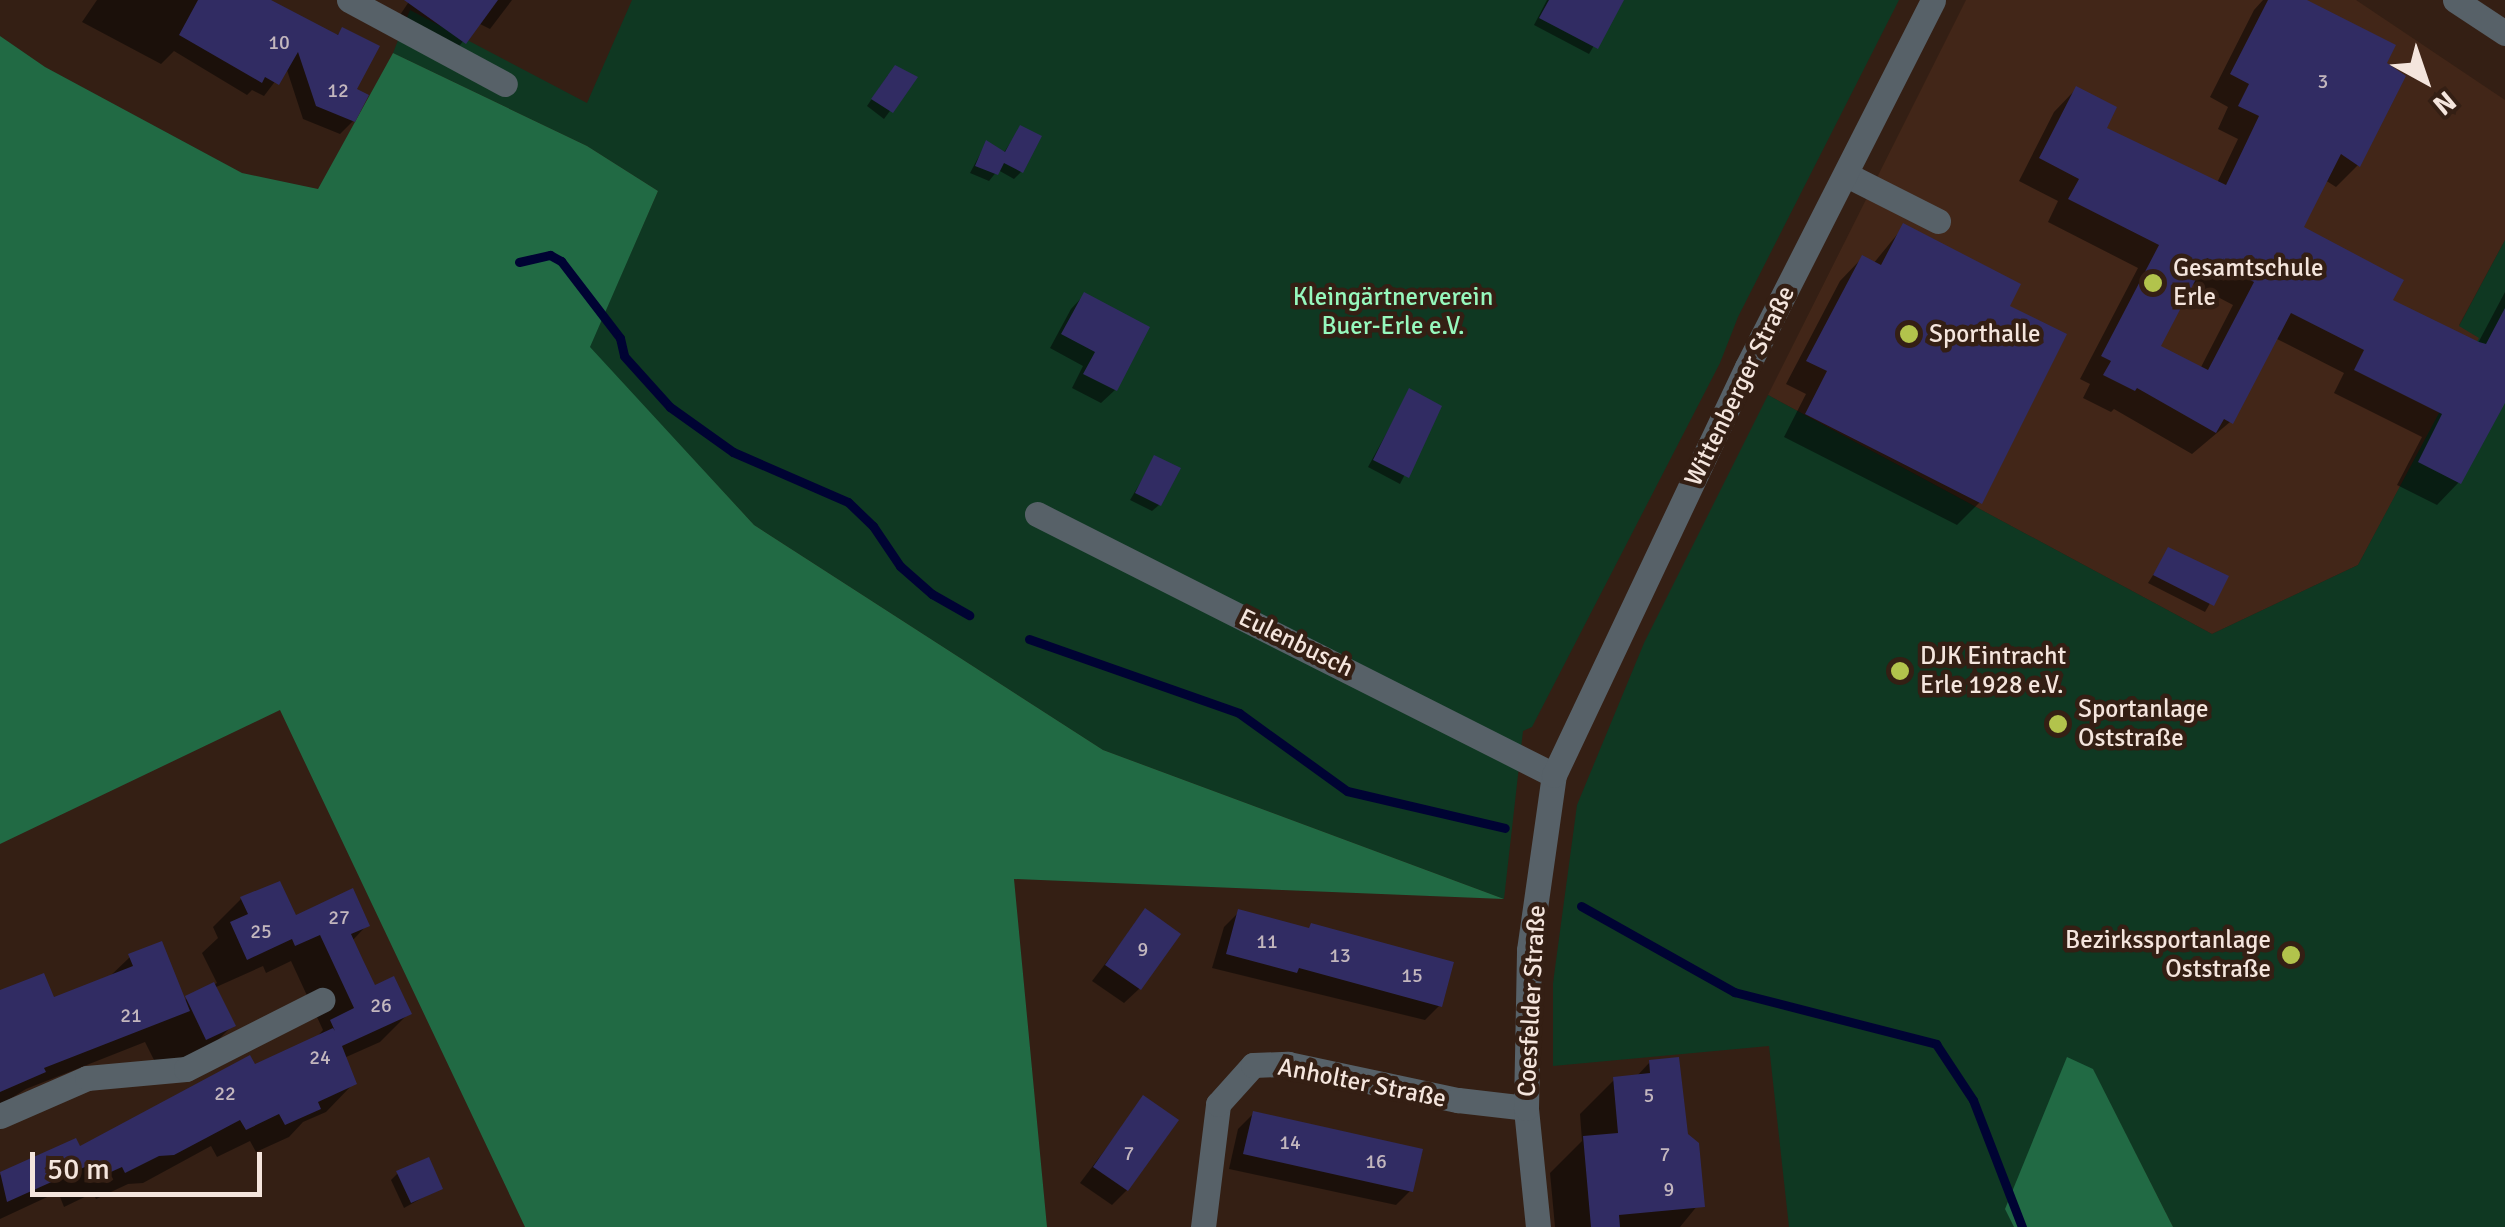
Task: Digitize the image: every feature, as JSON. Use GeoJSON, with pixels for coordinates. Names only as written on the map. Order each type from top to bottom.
{"type":"FeatureCollection","features":[{"type":"Feature","properties":{"kind":"street"},"geometry":{"type":"LineString","coordinates":[[349,0],[505,84]]}},
{"type":"Feature","properties":{"kind":"street","name":"Wittenberger Straße"},"geometry":{"type":"LineString","coordinates":[[1554,775],[1747,367],[1933,0]]}},
{"type":"Feature","properties":{"kind":"street"},"geometry":{"type":"LineString","coordinates":[[2454,0],[2505,33]]}},
{"type":"Feature","properties":{"kind":"street"},"geometry":{"type":"LineString","coordinates":[[1847,175],[1938,222]]}},
{"type":"Feature","properties":{"kind":"street","name":"Eulenbusch"},"geometry":{"type":"LineString","coordinates":[[1037,514],[1554,775]]}},
{"type":"Feature","properties":{"kind":"street","name":"Coesfelder Straße"},"geometry":{"type":"LineString","coordinates":[[1538,1227],[1526,1108],[1529,950],[1554,775]]}},
{"type":"Feature","properties":{"kind":"street"},"geometry":{"type":"LineString","coordinates":[[0,1116],[87,1078],[186,1069],[322,1000]]}},
{"type":"Feature","properties":{"kind":"street","name":"Anholter Straße"},"geometry":{"type":"LineString","coordinates":[[1204,1227],[1218,1104],[1253,1066],[1288,1064],[1458,1100],[1526,1108]]}},
{"type":"Feature","properties":{"kind":"shaded area","name":"Gesamtschule Erle"},"geometry":{"type":"Polygon","coordinates":[[[1966,0],[2356,0],[2505,100],[2505,240],[2459,325],[2480,338],[2358,565],[2212,634],[1768,395],[1966,0]]]}},
{"type":"Feature","properties":{"kind":"green space","name":"Kleingärtnerverein Buer-Erle e.V."},"geometry":{"type":"Polygon","coordinates":[[[632,0],[1899,0],[1738,317],[1720,363],[1532,727],[1523,731],[1504,899],[1103,750],[754,525],[589,347],[658,191],[587,146],[393,53],[410,10],[587,103],[632,0]]]}},
{"type":"Feature","properties":{"kind":"green space"},"geometry":{"type":"Polygon","coordinates":[[[0,36],[45,67],[242,173],[318,189],[393,53],[587,146],[658,191],[590,347],[754,525],[1103,750],[1504,899],[1014,879],[1047,1227],[525,1227],[280,710],[0,844],[0,36]]]}},
{"type":"Feature","properties":{"kind":"green space","name":"Sportanlage Oststraße"},"geometry":{"type":"Polygon","coordinates":[[[2505,240],[2505,1227],[2173,1227],[2093,1070],[2006,1209],[2014,1227],[1789,1227],[1769,1046],[1553,1066],[1553,983],[1577,805],[1644,643],[1768,395],[2212,634],[2358,565],[2479,338],[2459,326],[2505,240]]]}},
{"type":"Feature","properties":{"kind":"green space"},"geometry":{"type":"Polygon","coordinates":[[[2067,1057],[2093,1069],[2173,1227],[2014,1227],[2005,1209],[2067,1057]]]}},
{"type":"Feature","properties":{"kind":"building"},"geometry":{"type":"Polygon","coordinates":[[[198,0],[271,0],[338,35],[342,27],[380,46],[357,89],[369,95],[355,122],[316,106],[298,52],[279,85],[265,77],[262,83],[179,35],[198,0]]]}},
{"type":"Feature","properties":{"kind":"building"},"geometry":{"type":"Polygon","coordinates":[[[404,0],[498,0],[466,44],[404,0]]]}},
{"type":"Feature","properties":{"kind":"building"},"geometry":{"type":"Polygon","coordinates":[[[1549,0],[1624,0],[1598,49],[1539,18],[1549,0]]]}},
{"type":"Feature","properties":{"kind":"building"},"geometry":{"type":"Polygon","coordinates":[[[2268,0],[2307,0],[2396,45],[2387,63],[2406,76],[2360,167],[2341,154],[2304,227],[2404,280],[2393,300],[2479,342],[2486,344],[2505,308],[2505,403],[2461,484],[2418,462],[2442,414],[2354,370],[2364,350],[2291,313],[2233,424],[2224,419],[2216,433],[2137,388],[2135,391],[2103,375],[2111,361],[2101,356],[2159,245],[2068,199],[2079,179],[2039,158],[2076,86],[2117,107],[2107,128],[2226,185],[2259,116],[2238,106],[2249,84],[2230,74],[2268,0]],[[2207,258],[2161,346],[2208,370],[2254,282],[2207,258]]]}},
{"type":"Feature","properties":{"kind":"building"},"geometry":{"type":"Polygon","coordinates":[[[895,65],[918,77],[893,113],[871,99],[895,65]]]}},
{"type":"Feature","properties":{"kind":"building"},"geometry":{"type":"Polygon","coordinates":[[[1020,125],[1042,136],[1023,173],[1004,163],[998,175],[975,166],[986,140],[1005,152],[1020,125]]]}},
{"type":"Feature","properties":{"kind":"building","name":"Sporthalle"},"geometry":{"type":"Polygon","coordinates":[[[1903,223],[2021,284],[2010,306],[2067,334],[1982,504],[1805,414],[1827,371],[1806,361],[1862,255],[1881,265],[1903,223]]]}},
{"type":"Feature","properties":{"kind":"building"},"geometry":{"type":"Polygon","coordinates":[[[1084,292],[1150,327],[1117,391],[1083,374],[1095,352],[1061,334],[1084,292]]]}},
{"type":"Feature","properties":{"kind":"building"},"geometry":{"type":"Polygon","coordinates":[[[1409,388],[1442,406],[1409,478],[1373,460],[1409,388]]]}},
{"type":"Feature","properties":{"kind":"building"},"geometry":{"type":"Polygon","coordinates":[[[1154,455],[1181,468],[1161,506],[1135,493],[1154,455]]]}},
{"type":"Feature","properties":{"kind":"building"},"geometry":{"type":"Polygon","coordinates":[[[2168,547],[2229,576],[2214,606],[2153,575],[2168,547]]]}},
{"type":"Feature","properties":{"kind":"building"},"geometry":{"type":"Polygon","coordinates":[[[280,881],[296,915],[353,888],[370,926],[351,934],[363,960],[375,985],[394,976],[412,1014],[342,1046],[357,1084],[318,1102],[321,1109],[285,1125],[279,1114],[246,1130],[240,1120],[174,1155],[159,1156],[125,1173],[122,1167],[93,1180],[87,1166],[7,1202],[0,1172],[76,1138],[80,1146],[250,1055],[255,1064],[333,1028],[335,1031],[330,1020],[354,1008],[320,935],[295,946],[292,939],[247,960],[230,922],[248,914],[240,897],[280,881]]]}},
{"type":"Feature","properties":{"kind":"building"},"geometry":{"type":"Polygon","coordinates":[[[1145,908],[1181,934],[1141,990],[1105,965],[1145,908]]]}},
{"type":"Feature","properties":{"kind":"building"},"geometry":{"type":"Polygon","coordinates":[[[1238,909],[1309,928],[1311,923],[1454,962],[1442,1007],[1299,968],[1297,973],[1226,954],[1238,909]]]}},
{"type":"Feature","properties":{"kind":"building"},"geometry":{"type":"Polygon","coordinates":[[[162,941],[190,1011],[44,1068],[46,1072],[0,1092],[0,990],[44,973],[54,997],[133,966],[128,954],[162,941]]]}},
{"type":"Feature","properties":{"kind":"building"},"geometry":{"type":"Polygon","coordinates":[[[214,982],[236,1026],[206,1040],[185,996],[214,982]]]}},
{"type":"Feature","properties":{"kind":"building"},"geometry":{"type":"Polygon","coordinates":[[[1679,1057],[1688,1134],[1699,1143],[1705,1207],[1619,1215],[1620,1227],[1591,1227],[1583,1136],[1618,1133],[1613,1077],[1650,1073],[1649,1060],[1679,1057]]]}},
{"type":"Feature","properties":{"kind":"building"},"geometry":{"type":"Polygon","coordinates":[[[1143,1095],[1179,1120],[1128,1191],[1093,1167],[1143,1095]]]}},
{"type":"Feature","properties":{"kind":"building"},"geometry":{"type":"Polygon","coordinates":[[[1253,1111],[1423,1149],[1413,1192],[1243,1154],[1253,1111]]]}},
{"type":"Feature","properties":{"kind":"building"},"geometry":{"type":"Polygon","coordinates":[[[429,1157],[443,1189],[411,1203],[396,1171],[429,1157]]]}},
{"type":"Feature","properties":{"kind":"waterway"},"geometry":{"type":"LineString","coordinates":[[519,262],[550,255],[561,261],[620,338],[624,356],[670,407],[733,452],[848,502],[873,526],[900,566],[932,594],[969,615]]}},
{"type":"Feature","properties":{"kind":"waterway"},"geometry":{"type":"LineString","coordinates":[[1029,639],[1239,713],[1347,791],[1505,828]]}},
{"type":"Feature","properties":{"kind":"waterway"},"geometry":{"type":"LineString","coordinates":[[1581,906],[1734,992],[1936,1044],[1973,1100],[2022,1227]]}},
{"type":"Feature","properties":{"kind":"place","name":"Gesamtschule Erle"},"geometry":{"type":"Point","coordinates":[2153,283]}},
{"type":"Feature","properties":{"kind":"place","name":"Sporthalle"},"geometry":{"type":"Point","coordinates":[1909,334]}},
{"type":"Feature","properties":{"kind":"place","name":"DJK Eintracht Erle 1928 e.V."},"geometry":{"type":"Point","coordinates":[1900,671]}},
{"type":"Feature","properties":{"kind":"place","name":"Sportanlage Oststraße"},"geometry":{"type":"Point","coordinates":[2058,724]}},
{"type":"Feature","properties":{"kind":"place","name":"Bezirkssportanlage Oststraße"},"geometry":{"type":"Point","coordinates":[2291,955]}}]}
